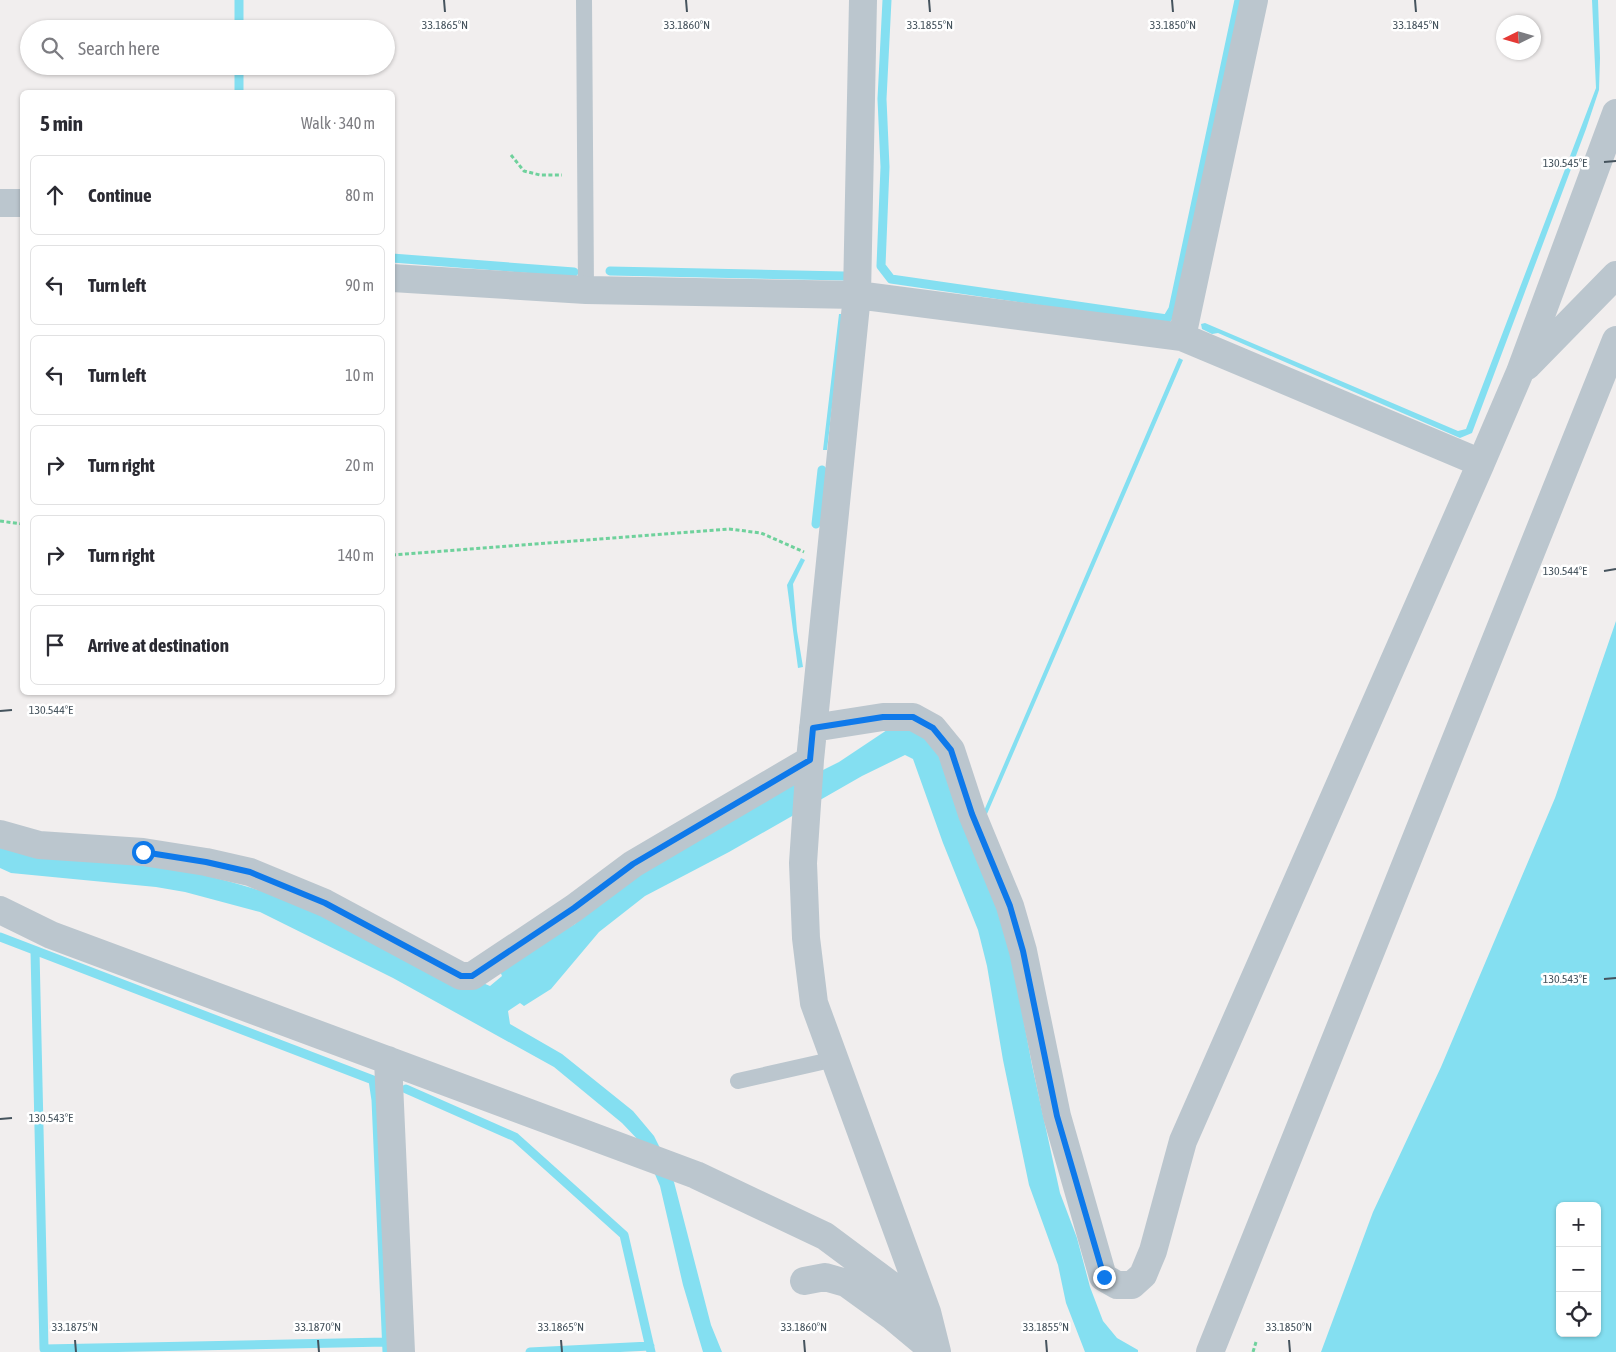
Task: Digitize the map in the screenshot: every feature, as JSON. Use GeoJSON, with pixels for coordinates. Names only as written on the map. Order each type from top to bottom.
{"type":"FeatureCollection","features":[{"type":"Feature","properties":{"kind":"street"},"geometry":{"type":"LineString","coordinates":[[863,0],[857,296],[810,760],[803,863],[806,938],[814,1002],[927,1312],[936,1352]]}},
{"type":"Feature","properties":{"kind":"street"},"geometry":{"type":"LineString","coordinates":[[1182,337],[1254,0]]}},
{"type":"Feature","properties":{"kind":"street"},"geometry":{"type":"LineString","coordinates":[[813,728],[883,717],[913,717],[933,728],[951,750],[972,814],[1010,906],[1023,951],[1057,1116],[1104,1277],[1117,1285],[1132,1285],[1143,1275],[1153,1251],[1183,1141],[1520,372],[1616,113]]}},
{"type":"Feature","properties":{"kind":"street"},"geometry":{"type":"LineString","coordinates":[[0,203],[20,203]]}},
{"type":"Feature","properties":{"kind":"street"},"geometry":{"type":"LineString","coordinates":[[1520,372],[1616,274]]}},
{"type":"Feature","properties":{"kind":"street"},"geometry":{"type":"LineString","coordinates":[[395,278],[586,290],[857,296],[1182,337],[1481,463]]}},
{"type":"Feature","properties":{"kind":"street"},"geometry":{"type":"LineString","coordinates":[[1210,1352],[1616,340]]}},
{"type":"Feature","properties":{"kind":"street"},"geometry":{"type":"LineString","coordinates":[[0,834],[39,845],[143,852],[206,862],[250,872],[325,903],[461,976],[472,976],[574,908],[633,864],[810,760]]}},
{"type":"Feature","properties":{"kind":"street"},"geometry":{"type":"LineString","coordinates":[[0,910],[51,935],[696,1175],[825,1236],[927,1312]]}},
{"type":"Feature","properties":{"kind":"street"},"geometry":{"type":"LineString","coordinates":[[388,1060],[400,1352]]}},
{"type":"Feature","properties":{"kind":"street"},"geometry":{"type":"LineString","coordinates":[[804,1281],[825,1277],[846,1284],[893,1317],[936,1352]]}},
{"type":"Feature","properties":{"kind":"lane"},"geometry":{"type":"LineString","coordinates":[[584,0],[586,290]]}},
{"type":"Feature","properties":{"kind":"lane"},"geometry":{"type":"LineString","coordinates":[[738,1082],[835,1060]]}},
{"type":"Feature","properties":{"kind":"path"},"geometry":{"type":"LineString","coordinates":[[511,155],[524,171],[540,175],[585,174]]}},
{"type":"Feature","properties":{"kind":"path"},"geometry":{"type":"LineString","coordinates":[[0,521],[20,524]]}},
{"type":"Feature","properties":{"kind":"path"},"geometry":{"type":"LineString","coordinates":[[395,555],[729,529],[761,533],[829,563]]}},
{"type":"Feature","properties":{"kind":"path"},"geometry":{"type":"LineString","coordinates":[[1253,1352],[1256,1342]]}},
{"type":"Feature","properties":{"kind":"water"},"geometry":{"type":"Polygon","coordinates":[[[1592,0],[1598,0],[1599,90],[1472,433],[1460,438],[1218,333],[1212,334],[1202,329],[1201,324],[1205,323],[1458,431],[1466,429],[1596,88],[1592,0]]]}},
{"type":"Feature","properties":{"kind":"water"},"geometry":{"type":"Polygon","coordinates":[[[839,314],[843,314],[827,450],[823,450],[839,314]]]}},
{"type":"Feature","properties":{"kind":"water"},"geometry":{"type":"Polygon","coordinates":[[[1179,358],[1183,360],[987,814],[983,813],[1179,358]]]}},
{"type":"Feature","properties":{"kind":"water"},"geometry":{"type":"Polygon","coordinates":[[[801,558],[805,560],[793,584],[797,631],[803,667],[798,668],[787,585],[801,558]]]}},
{"type":"Feature","properties":{"kind":"water"},"geometry":{"type":"Polygon","coordinates":[[[1616,621],[1616,1352],[1321,1352],[1373,1212],[1441,1067],[1555,798],[1616,621]]]}},
{"type":"Feature","properties":{"kind":"water"},"geometry":{"type":"Polygon","coordinates":[[[905,727],[933,741],[995,902],[1010,947],[1032,1065],[1060,1193],[1077,1238],[1090,1287],[1103,1321],[1117,1338],[1138,1350],[1138,1352],[1085,1352],[1066,1303],[1058,1265],[1029,1185],[1003,1060],[987,966],[978,930],[943,843],[913,759],[905,755],[862,776],[729,852],[645,896],[599,932],[551,989],[524,1006],[520,1003],[508,1011],[510,1024],[562,1054],[633,1111],[654,1136],[674,1182],[711,1325],[722,1352],[703,1352],[683,1285],[660,1186],[642,1144],[622,1123],[554,1067],[393,978],[260,912],[185,892],[156,887],[11,873],[0,868],[0,845],[177,868],[269,893],[490,986],[502,976],[500,971],[532,949],[575,924],[600,901],[638,871],[773,795],[839,762],[890,728],[905,727]]]}},
{"type":"Feature","properties":{"kind":"waterway"},"geometry":{"type":"LineString","coordinates":[[239,0],[239,20]]}},
{"type":"Feature","properties":{"kind":"waterway"},"geometry":{"type":"LineString","coordinates":[[887,0],[882,99],[885,167],[881,266],[891,279],[1167,319],[1173,309],[1239,0]]}},
{"type":"Feature","properties":{"kind":"waterway"},"geometry":{"type":"LineString","coordinates":[[239,75],[239,90]]}},
{"type":"Feature","properties":{"kind":"waterway"},"geometry":{"type":"LineString","coordinates":[[395,258],[574,272]]}},
{"type":"Feature","properties":{"kind":"waterway"},"geometry":{"type":"LineString","coordinates":[[610,271],[844,276]]}},
{"type":"Feature","properties":{"kind":"waterway"},"geometry":{"type":"LineString","coordinates":[[816,524],[822,470]]}},
{"type":"Feature","properties":{"kind":"waterway"},"geometry":{"type":"LineString","coordinates":[[0,937],[373,1080],[376,1100],[387,1352]]}},
{"type":"Feature","properties":{"kind":"waterway"},"geometry":{"type":"LineString","coordinates":[[35,951],[44,1349],[386,1342]]}},
{"type":"Feature","properties":{"kind":"waterway"},"geometry":{"type":"LineString","coordinates":[[406,1089],[515,1137],[624,1235],[651,1352]]}},
{"type":"Feature","properties":{"kind":"waterway"},"geometry":{"type":"LineString","coordinates":[[530,1352],[650,1346]]}},
{"type":"Feature","properties":{"kind":"route"},"geometry":{"type":"LineString","coordinates":[[143,852],[206,862],[250,872],[325,903],[461,976],[472,976],[574,908],[633,864],[810,760],[813,728],[883,717],[913,717],[933,728],[951,750],[972,814],[1010,906],[1023,951],[1057,1116],[1104,1277]]}}]}
